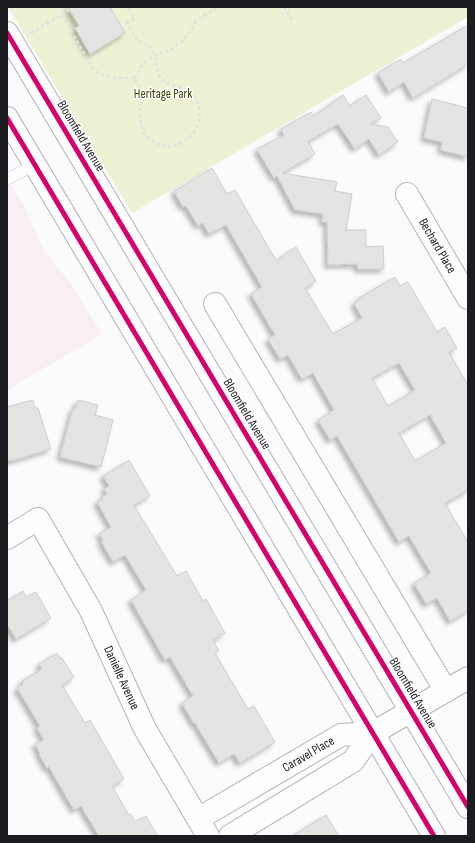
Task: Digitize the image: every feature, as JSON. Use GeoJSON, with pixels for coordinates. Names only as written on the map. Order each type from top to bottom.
{"type":"FeatureCollection","features":[{"type":"Feature","properties":{"kind":"street","name":"Bloomfield Avenue"},"geometry":{"type":"LineString","coordinates":[[7,33],[468,807]]}},
{"type":"Feature","properties":{"kind":"street"},"geometry":{"type":"LineString","coordinates":[[7,118],[434,836]]}},
{"type":"Feature","properties":{"kind":"street","name":"Bechard Place"},"geometry":{"type":"LineString","coordinates":[[407,194],[468,298]]}},
{"type":"Feature","properties":{"kind":"street"},"geometry":{"type":"LineString","coordinates":[[215,304],[446,690]]}},
{"type":"Feature","properties":{"kind":"street","name":"Danielle Avenue"},"geometry":{"type":"LineString","coordinates":[[7,538],[38,519],[91,611],[145,729],[203,828]]}},
{"type":"Feature","properties":{"kind":"street"},"geometry":{"type":"LineString","coordinates":[[230,836],[353,761],[373,733],[468,678]]}},
{"type":"Feature","properties":{"kind":"street","name":"Caravel Place"},"geometry":{"type":"LineString","coordinates":[[203,828],[341,735],[373,733]]}},
{"type":"Feature","properties":{"kind":"lane"},"geometry":{"type":"LineString","coordinates":[[7,179],[35,165]]}},
{"type":"Feature","properties":{"kind":"path"},"geometry":{"type":"LineString","coordinates":[[63,7],[66,13]]}},
{"type":"Feature","properties":{"kind":"path"},"geometry":{"type":"LineString","coordinates":[[127,7],[134,18],[127,23],[138,41],[151,47],[155,55],[160,77],[167,83],[180,86],[190,93],[198,103],[200,117],[195,132],[184,143],[171,146],[157,144],[146,135],[141,126],[140,110],[142,96],[135,78]]}},
{"type":"Feature","properties":{"kind":"path"},"geometry":{"type":"LineString","coordinates":[[135,78],[144,63],[155,55],[169,51],[184,40],[197,20],[219,7]]}},
{"type":"Feature","properties":{"kind":"path"},"geometry":{"type":"LineString","coordinates":[[284,7],[293,22]]}},
{"type":"Feature","properties":{"kind":"path"},"geometry":{"type":"LineString","coordinates":[[30,34],[70,10]]}},
{"type":"Feature","properties":{"kind":"path"},"geometry":{"type":"LineString","coordinates":[[62,15],[91,65],[101,75],[108,77],[135,78]]}},
{"type":"Feature","properties":{"kind":"shaded area"},"geometry":{"type":"Polygon","coordinates":[[[7,177],[24,206],[43,249],[71,284],[102,334],[7,390],[7,177]]]}},
{"type":"Feature","properties":{"kind":"green space","name":"Heritage Park"},"geometry":{"type":"Polygon","coordinates":[[[8,7],[468,7],[468,17],[132,213],[8,7]]]}},
{"type":"Feature","properties":{"kind":"building"},"geometry":{"type":"Polygon","coordinates":[[[68,7],[110,7],[125,33],[90,54],[75,28],[79,26],[68,7]]]}},
{"type":"Feature","properties":{"kind":"building"},"geometry":{"type":"Polygon","coordinates":[[[468,25],[468,64],[413,98],[404,82],[389,92],[378,73],[401,59],[403,63],[468,25]]]}},
{"type":"Feature","properties":{"kind":"building"},"geometry":{"type":"Polygon","coordinates":[[[343,95],[350,106],[366,95],[381,118],[370,124],[388,127],[398,142],[379,155],[369,139],[355,149],[338,124],[308,141],[315,154],[282,173],[337,182],[335,191],[352,194],[346,230],[366,230],[366,247],[383,246],[384,269],[358,269],[357,264],[328,265],[327,222],[322,222],[323,214],[295,210],[277,176],[274,178],[257,149],[284,135],[281,129],[311,112],[314,116],[343,95]]]}},
{"type":"Feature","properties":{"kind":"building"},"geometry":{"type":"Polygon","coordinates":[[[432,99],[468,108],[468,157],[441,150],[442,142],[424,138],[432,99]]]}},
{"type":"Feature","properties":{"kind":"building"},"geometry":{"type":"Polygon","coordinates":[[[212,168],[227,194],[235,190],[276,260],[296,247],[316,281],[305,288],[333,334],[362,318],[354,303],[359,300],[359,298],[395,277],[400,286],[408,282],[437,332],[445,327],[457,348],[449,352],[468,385],[468,490],[445,503],[468,542],[468,611],[450,621],[437,598],[426,604],[414,583],[431,573],[409,536],[399,542],[337,436],[330,440],[318,420],[334,410],[313,373],[302,379],[288,355],[280,359],[268,339],[275,335],[251,294],[262,287],[226,225],[209,234],[203,223],[198,226],[186,206],[183,207],[174,191],[212,168]],[[399,363],[372,378],[388,406],[415,390],[399,363]],[[430,415],[399,433],[415,461],[446,443],[430,415]]]}},
{"type":"Feature","properties":{"kind":"building"},"geometry":{"type":"Polygon","coordinates":[[[33,400],[35,408],[38,408],[51,449],[7,461],[7,407],[33,400]]]}},
{"type":"Feature","properties":{"kind":"building"},"geometry":{"type":"Polygon","coordinates":[[[78,400],[98,405],[95,415],[113,420],[101,467],[60,457],[73,408],[75,409],[78,400]]]}},
{"type":"Feature","properties":{"kind":"building"},"geometry":{"type":"Polygon","coordinates":[[[129,460],[150,496],[134,505],[177,576],[186,571],[203,601],[206,599],[225,633],[213,640],[219,651],[215,653],[248,709],[254,706],[275,742],[240,763],[234,754],[219,763],[195,723],[194,724],[182,703],[193,696],[170,657],[165,660],[131,600],[146,590],[125,555],[113,562],[101,541],[103,540],[99,534],[111,527],[97,502],[103,499],[102,497],[107,494],[104,489],[109,486],[103,476],[129,460]]]}},
{"type":"Feature","properties":{"kind":"building"},"geometry":{"type":"Polygon","coordinates":[[[23,591],[26,597],[36,592],[51,618],[16,639],[7,624],[7,601],[23,591]]]}},
{"type":"Feature","properties":{"kind":"building"},"geometry":{"type":"Polygon","coordinates":[[[57,653],[74,677],[62,685],[85,723],[90,720],[124,779],[112,786],[129,815],[131,814],[135,822],[146,816],[158,836],[99,836],[81,806],[74,810],[49,767],[47,768],[39,754],[40,753],[35,744],[44,740],[37,728],[40,726],[17,688],[23,684],[22,681],[42,669],[39,664],[57,653]]]}},
{"type":"Feature","properties":{"kind":"building"},"geometry":{"type":"Polygon","coordinates":[[[326,815],[339,836],[292,836],[326,815]]]}},
{"type":"Feature","properties":{"kind":"cycle path"},"geometry":{"type":"LineString","coordinates":[[7,33],[468,807]]}},
{"type":"Feature","properties":{"kind":"cycle path"},"geometry":{"type":"LineString","coordinates":[[7,118],[434,836]]}}]}
